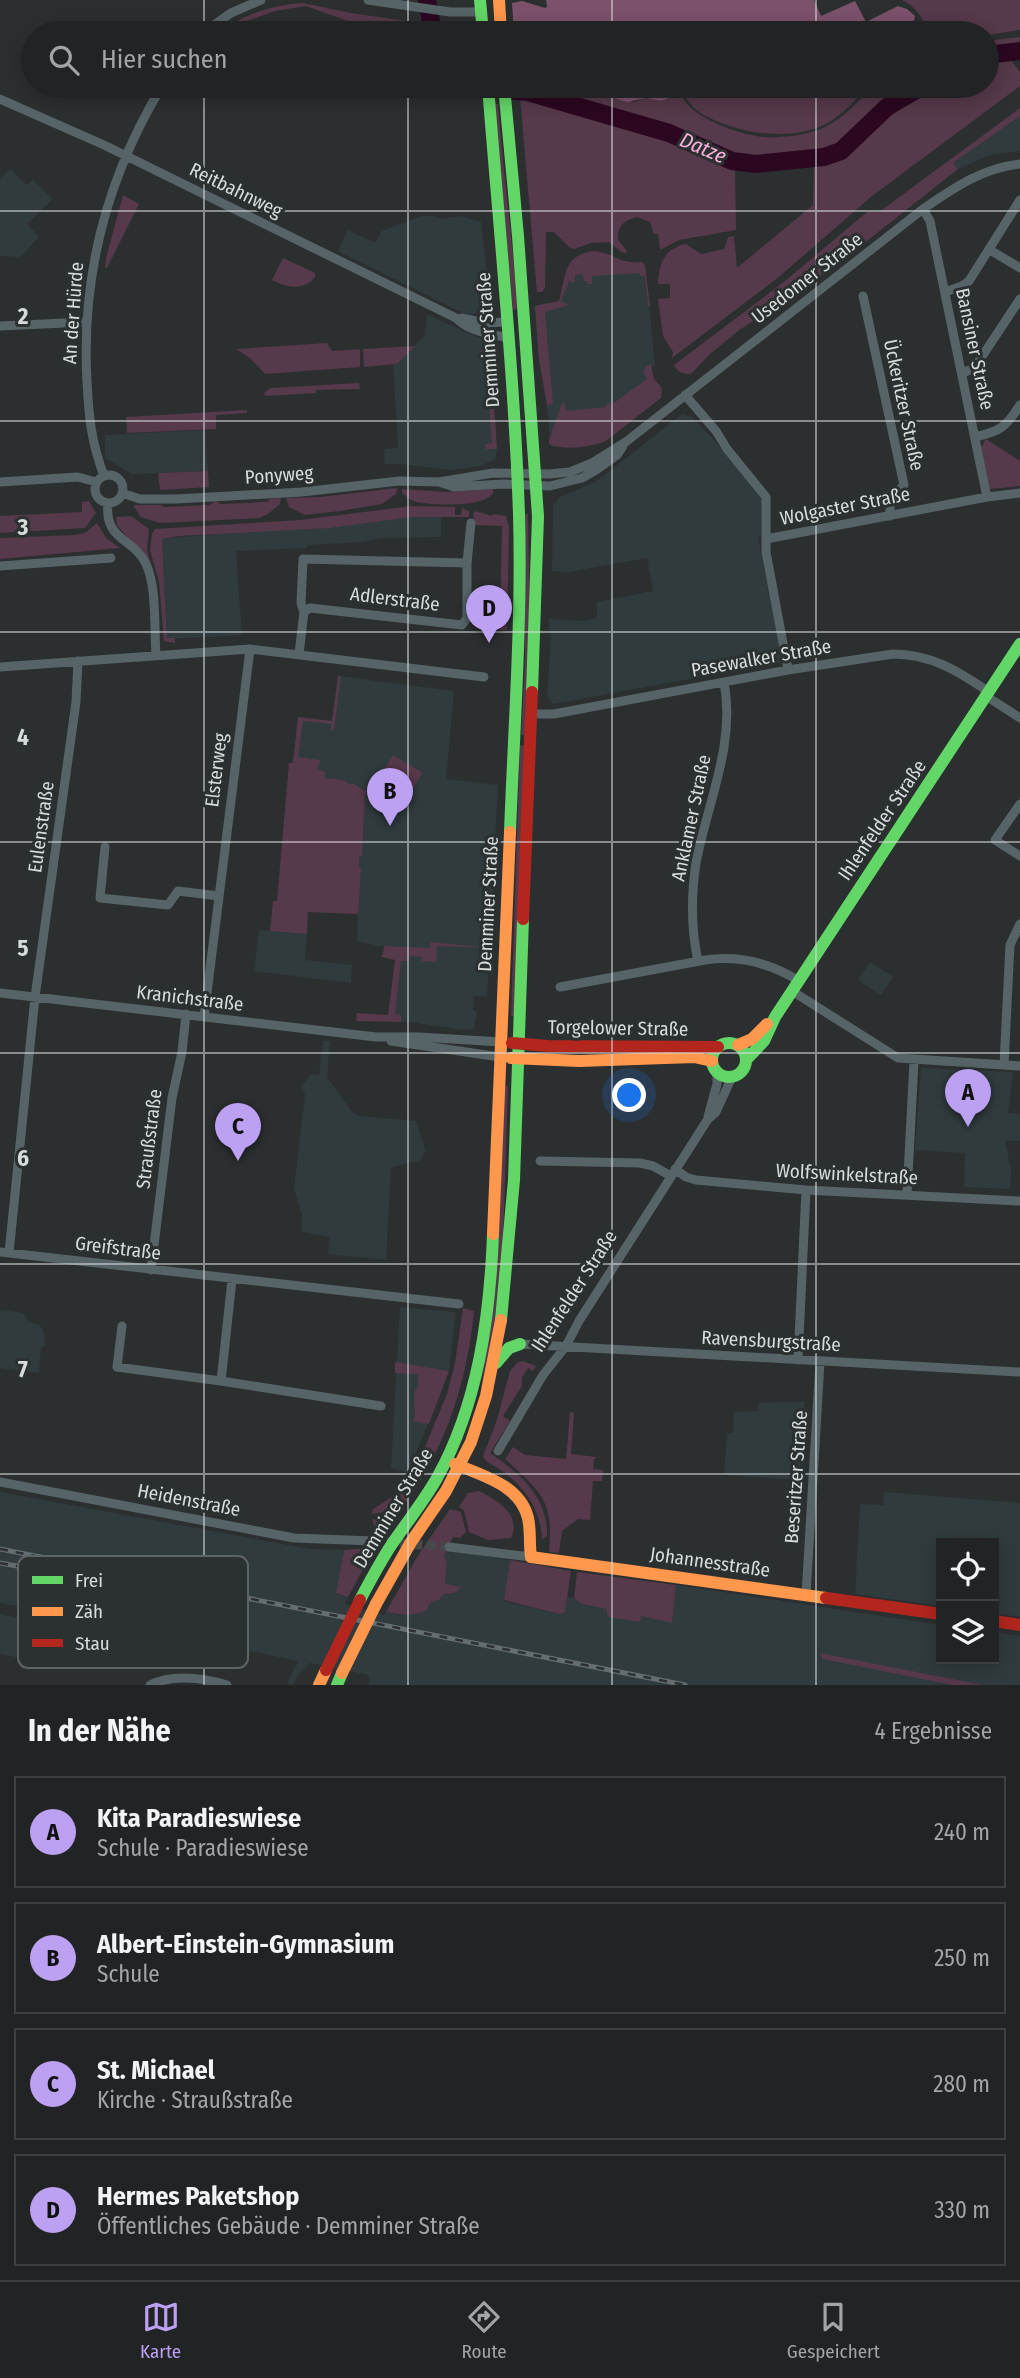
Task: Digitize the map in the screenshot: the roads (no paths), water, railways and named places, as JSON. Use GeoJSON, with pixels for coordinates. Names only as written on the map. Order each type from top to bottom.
{"type":"FeatureCollection","features":[{"type":"Feature","properties":{"kind":"main road"},"geometry":{"type":"LineString","coordinates":[[480,6],[499,5]]}},
{"type":"Feature","properties":{"kind":"main road","name":"Demminer Straße"},"geometry":{"type":"LineString","coordinates":[[319,1685],[383,1557],[426,1496],[446,1460],[458,1433],[470,1392],[489,1307],[517,666],[519,515],[489,98]]}},
{"type":"Feature","properties":{"kind":"main road","name":"Demminer Straße"},"geometry":{"type":"LineString","coordinates":[[339,1679],[376,1604],[411,1542],[438,1504],[460,1466],[481,1414],[493,1367],[507,1278],[514,1180],[537,563],[535,480],[505,98]]}},
{"type":"Feature","properties":{"kind":"main road"},"geometry":{"type":"LineString","coordinates":[[506,322],[524,321]]}},
{"type":"Feature","properties":{"kind":"main road","name":"Ihlenfelder Straße"},"geometry":{"type":"LineString","coordinates":[[732,1077],[743,1071],[747,1059],[764,1041],[775,1017],[1020,644]]}},
{"type":"Feature","properties":{"kind":"main road","name":"Ihlenfelder Straße"},"geometry":{"type":"LineString","coordinates":[[715,1067],[713,1054],[718,1047],[727,1043],[738,1045],[752,1039],[775,1017]]}},
{"type":"Feature","properties":{"kind":"main road","name":"Torgelower Straße"},"geometry":{"type":"LineString","coordinates":[[501,1042],[548,1046],[718,1047]]}},
{"type":"Feature","properties":{"kind":"main road"},"geometry":{"type":"LineString","coordinates":[[738,1045],[747,1059]]}},
{"type":"Feature","properties":{"kind":"main road","name":"Torgelower Straße"},"geometry":{"type":"LineString","coordinates":[[500,1057],[555,1062],[579,1059],[694,1057],[715,1067]]}},
{"type":"Feature","properties":{"kind":"main road"},"geometry":{"type":"LineString","coordinates":[[715,1067],[724,1076],[732,1077]]}},
{"type":"Feature","properties":{"kind":"main road"},"geometry":{"type":"LineString","coordinates":[[493,1367],[509,1348],[520,1344]]}},
{"type":"Feature","properties":{"kind":"main road"},"geometry":{"type":"LineString","coordinates":[[446,1460],[505,1486],[517,1495],[528,1517],[531,1557]]}},
{"type":"Feature","properties":{"kind":"main road","name":"Johannesstraße"},"geometry":{"type":"LineString","coordinates":[[531,1557],[936,1613]]}},
{"type":"Feature","properties":{"kind":"main road"},"geometry":{"type":"LineString","coordinates":[[999,1622],[1020,1625]]}},
{"type":"Feature","properties":{"kind":"street"},"geometry":{"type":"LineString","coordinates":[[219,21],[230,13],[261,0]]}},
{"type":"Feature","properties":{"kind":"street"},"geometry":{"type":"LineString","coordinates":[[368,0],[443,11],[480,6]]}},
{"type":"Feature","properties":{"kind":"street","name":"An der Hürde"},"geometry":{"type":"LineString","coordinates":[[100,479],[90,427],[86,322],[92,268],[110,194],[125,155],[156,98]]}},
{"type":"Feature","properties":{"kind":"street","name":"Reitbahnweg"},"geometry":{"type":"LineString","coordinates":[[0,99],[125,155],[456,317],[470,328],[507,338]]}},
{"type":"Feature","properties":{"kind":"street","name":"Usedomer Straße"},"geometry":{"type":"LineString","coordinates":[[516,479],[560,485],[582,478],[617,454],[627,441],[923,209],[976,176],[1020,164]]}},
{"type":"Feature","properties":{"kind":"street"},"geometry":{"type":"LineString","coordinates":[[945,292],[970,281],[1020,200]]}},
{"type":"Feature","properties":{"kind":"street","name":"Bansiner Straße"},"geometry":{"type":"LineString","coordinates":[[923,209],[930,221],[987,497]]}},
{"type":"Feature","properties":{"kind":"street"},"geometry":{"type":"LineString","coordinates":[[990,250],[1020,268]]}},
{"type":"Feature","properties":{"kind":"street","name":"Ückeritzer Straße"},"geometry":{"type":"LineString","coordinates":[[863,296],[904,485],[890,499],[890,516]]}},
{"type":"Feature","properties":{"kind":"street"},"geometry":{"type":"LineString","coordinates":[[962,373],[977,364],[1020,299]]}},
{"type":"Feature","properties":{"kind":"street","name":"Reitbahnweg"},"geometry":{"type":"LineString","coordinates":[[456,317],[485,323],[506,322]]}},
{"type":"Feature","properties":{"kind":"street"},"geometry":{"type":"LineString","coordinates":[[0,326],[86,322]]}},
{"type":"Feature","properties":{"kind":"street"},"geometry":{"type":"LineString","coordinates":[[685,395],[766,497],[766,539]]}},
{"type":"Feature","properties":{"kind":"street"},"geometry":{"type":"LineString","coordinates":[[975,437],[1000,430],[1020,405]]}},
{"type":"Feature","properties":{"kind":"street","name":"Ponyweg"},"geometry":{"type":"LineString","coordinates":[[122,493],[140,499],[176,499],[302,492],[385,481],[439,482],[493,473],[516,479]]}},
{"type":"Feature","properties":{"kind":"street"},"geometry":{"type":"LineString","coordinates":[[0,482],[116,477],[122,484],[122,493],[118,499],[108,503]]}},
{"type":"Feature","properties":{"kind":"street"},"geometry":{"type":"LineString","coordinates":[[100,479],[96,496],[108,503]]}},
{"type":"Feature","properties":{"kind":"street","name":"Wolgaster Straße"},"geometry":{"type":"LineString","coordinates":[[788,670],[766,552],[766,539],[1020,493]]}},
{"type":"Feature","properties":{"kind":"street"},"geometry":{"type":"LineString","coordinates":[[108,503],[112,530],[141,556],[149,571],[156,655]]}},
{"type":"Feature","properties":{"kind":"street","name":"Adlerstraße"},"geometry":{"type":"LineString","coordinates":[[304,612],[314,608],[462,625],[467,618],[467,563],[471,523]]}},
{"type":"Feature","properties":{"kind":"street"},"geometry":{"type":"LineString","coordinates":[[0,566],[111,558]]}},
{"type":"Feature","properties":{"kind":"street","name":"Adlerstraße"},"geometry":{"type":"LineString","coordinates":[[299,654],[304,612],[301,603],[303,559],[467,563]]}},
{"type":"Feature","properties":{"kind":"street"},"geometry":{"type":"LineString","coordinates":[[0,667],[250,649],[484,677]]}},
{"type":"Feature","properties":{"kind":"street","name":"Elsterweg"},"geometry":{"type":"LineString","coordinates":[[204,1017],[250,649]]}},
{"type":"Feature","properties":{"kind":"street","name":"Pasewalker Straße"},"geometry":{"type":"LineString","coordinates":[[532,714],[554,714],[875,655],[908,654],[936,660],[1020,718]]}},
{"type":"Feature","properties":{"kind":"street","name":"Eulenstraße"},"geometry":{"type":"LineString","coordinates":[[4,1252],[35,997],[76,702],[78,661]]}},
{"type":"Feature","properties":{"kind":"street","name":"Anklamer Straße"},"geometry":{"type":"LineString","coordinates":[[698,961],[692,912],[696,864],[727,733],[728,709],[724,682]]}},
{"type":"Feature","properties":{"kind":"street"},"geometry":{"type":"LineString","coordinates":[[1020,804],[995,840],[1020,856]]}},
{"type":"Feature","properties":{"kind":"street"},"geometry":{"type":"LineString","coordinates":[[104,847],[100,898],[169,905],[178,891],[219,896]]}},
{"type":"Feature","properties":{"kind":"street"},"geometry":{"type":"LineString","coordinates":[[1004,1065],[1010,945],[1020,924]]}},
{"type":"Feature","properties":{"kind":"street"},"geometry":{"type":"LineString","coordinates":[[559,987],[698,961],[727,958],[751,961],[779,970],[795,986],[893,1056],[914,1061],[1020,1066]]}},
{"type":"Feature","properties":{"kind":"street","name":"Kranichstraße"},"geometry":{"type":"LineString","coordinates":[[0,993],[376,1037],[501,1042]]}},
{"type":"Feature","properties":{"kind":"street","name":"Straußstraße"},"geometry":{"type":"LineString","coordinates":[[151,1270],[172,1098],[187,1014]]}},
{"type":"Feature","properties":{"kind":"street","name":"Kranichstraße"},"geometry":{"type":"LineString","coordinates":[[376,1037],[405,1044],[500,1057]]}},
{"type":"Feature","properties":{"kind":"street"},"geometry":{"type":"LineString","coordinates":[[907,1194],[914,1061]]}},
{"type":"Feature","properties":{"kind":"street","name":"Ihlenfelder Straße"},"geometry":{"type":"LineString","coordinates":[[708,1119],[717,1084],[715,1067]]}},
{"type":"Feature","properties":{"kind":"street","name":"Ihlenfelder Straße"},"geometry":{"type":"LineString","coordinates":[[498,1451],[543,1375],[566,1346],[673,1173],[708,1119],[716,1112],[732,1077]]}},
{"type":"Feature","properties":{"kind":"street","name":"Wolfswinkelstraße"},"geometry":{"type":"LineString","coordinates":[[540,1161],[640,1163],[696,1180],[806,1190],[1020,1201]]}},
{"type":"Feature","properties":{"kind":"street"},"geometry":{"type":"LineString","coordinates":[[798,1360],[806,1190]]}},
{"type":"Feature","properties":{"kind":"street","name":"Greifstraße"},"geometry":{"type":"LineString","coordinates":[[4,1252],[459,1304]]}},
{"type":"Feature","properties":{"kind":"street"},"geometry":{"type":"LineString","coordinates":[[221,1381],[232,1280]]}},
{"type":"Feature","properties":{"kind":"street"},"geometry":{"type":"LineString","coordinates":[[122,1326],[117,1367],[381,1406]]}},
{"type":"Feature","properties":{"kind":"street","name":"Ravensburgstraße"},"geometry":{"type":"LineString","coordinates":[[520,1344],[1020,1373]]}},
{"type":"Feature","properties":{"kind":"street","name":"Beseritzer Straße"},"geometry":{"type":"LineString","coordinates":[[806,1595],[820,1362]]}},
{"type":"Feature","properties":{"kind":"street","name":"Heidenstraße"},"geometry":{"type":"LineString","coordinates":[[0,1482],[294,1538],[373,1541]]}},
{"type":"Feature","properties":{"kind":"street","name":"Johannesstraße"},"geometry":{"type":"LineString","coordinates":[[449,1547],[531,1557]]}},
{"type":"Feature","properties":{"kind":"street"},"geometry":{"type":"LineString","coordinates":[[150,1685],[180,1679],[227,1685]]}},
{"type":"Feature","properties":{"kind":"waterway","name":"Datze"},"geometry":{"type":"LineString","coordinates":[[427,0],[431,21]]}},
{"type":"Feature","properties":{"kind":"waterway","name":"Datze"},"geometry":{"type":"LineString","coordinates":[[999,54],[1020,51]]}},
{"type":"Feature","properties":{"kind":"waterway","name":"Datze"},"geometry":{"type":"LineString","coordinates":[[549,98],[669,133],[732,161],[756,164],[824,157],[841,151],[887,107],[902,98]]}},
{"type":"Feature","properties":{"kind":"tunnel"},"geometry":{"type":"LineString","coordinates":[[373,1541],[449,1547]]}},
{"type":"Feature","properties":{"kind":"railway"},"geometry":{"type":"LineString","coordinates":[[0,1549],[35,1556]]}},
{"type":"Feature","properties":{"kind":"railway"},"geometry":{"type":"LineString","coordinates":[[0,1563],[18,1566]]}},
{"type":"Feature","properties":{"kind":"railway"},"geometry":{"type":"LineString","coordinates":[[248,1598],[685,1685]]}},
{"type":"Feature","properties":{"kind":"place","name":"Hermes Paketshop"},"geometry":{"type":"Point","coordinates":[489,643]}},
{"type":"Feature","properties":{"kind":"place","name":"Albert-Einstein-Gymnasium"},"geometry":{"type":"Point","coordinates":[390,826]}},
{"type":"Feature","properties":{"kind":"place","name":"Kita Paradieswiese"},"geometry":{"type":"Point","coordinates":[968,1127]}},
{"type":"Feature","properties":{"kind":"place","name":"St. Michael"},"geometry":{"type":"Point","coordinates":[238,1161]}}]}
